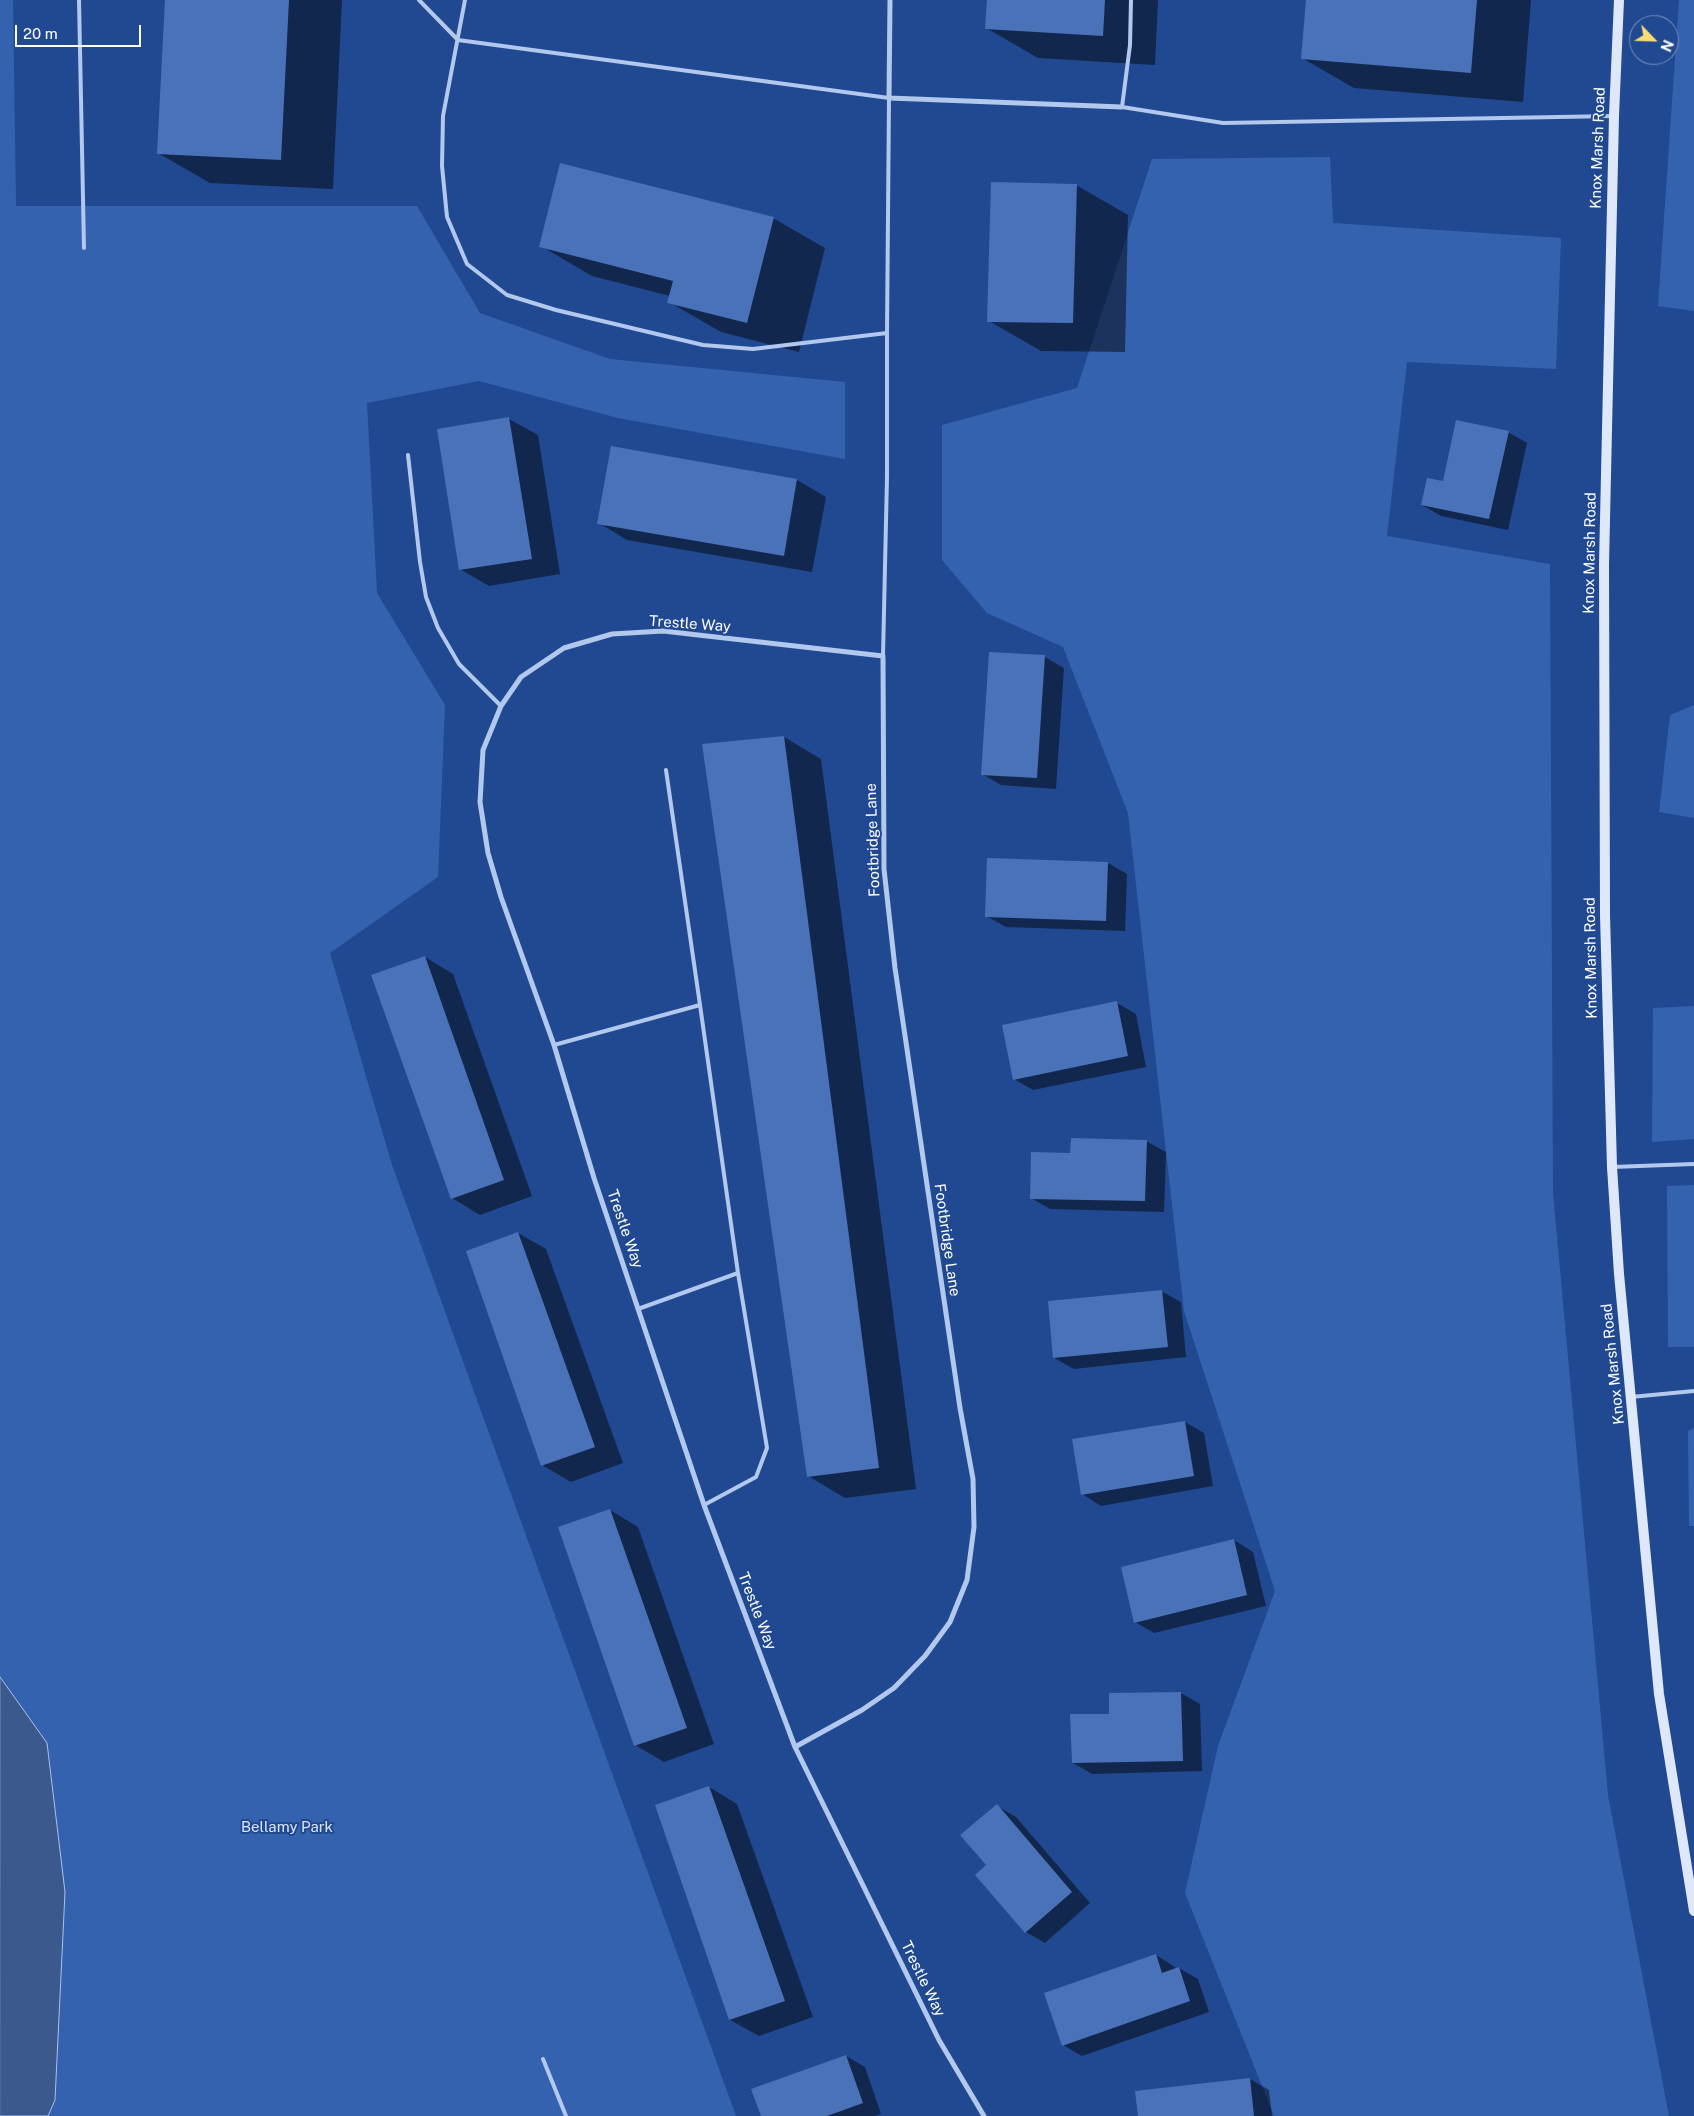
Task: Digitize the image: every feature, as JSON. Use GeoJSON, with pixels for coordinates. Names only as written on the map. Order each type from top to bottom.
{"type":"FeatureCollection","features":[{"type":"Feature","properties":{"kind":"main road","name":"Knox Marsh Road"},"geometry":{"type":"LineString","coordinates":[[1619,0],[1614,116],[1604,565],[1605,915],[1612,1167],[1619,1274],[1659,1694],[1694,1911]]}},
{"type":"Feature","properties":{"kind":"street"},"geometry":{"type":"LineString","coordinates":[[890,0],[888,98],[1122,107]]}},
{"type":"Feature","properties":{"kind":"street","name":"Trestle Way"},"geometry":{"type":"LineString","coordinates":[[883,656],[663,631],[612,634],[564,648],[521,677],[501,706],[483,750],[480,802],[488,853],[554,1045],[594,1178],[704,1505],[795,1747],[939,2040],[984,2116]]}},
{"type":"Feature","properties":{"kind":"street","name":"Footbridge Lane"},"geometry":{"type":"LineString","coordinates":[[795,1747],[894,1688],[925,1656],[950,1622],[967,1580],[974,1527],[973,1479],[960,1408],[898,988],[884,869],[883,656]]}},
{"type":"Feature","properties":{"kind":"lane"},"geometry":{"type":"LineString","coordinates":[[78,0],[84,248]]}},
{"type":"Feature","properties":{"kind":"lane"},"geometry":{"type":"LineString","coordinates":[[419,0],[458,40],[888,98],[888,477],[883,656]]}},
{"type":"Feature","properties":{"kind":"lane"},"geometry":{"type":"LineString","coordinates":[[466,0],[443,116],[442,166],[447,216],[467,264],[508,295],[556,310],[703,345],[753,349],[887,333]]}},
{"type":"Feature","properties":{"kind":"lane"},"geometry":{"type":"LineString","coordinates":[[1132,0],[1130,45],[1122,107],[1223,123],[1614,116]]}},
{"type":"Feature","properties":{"kind":"lane"},"geometry":{"type":"LineString","coordinates":[[408,455],[420,562],[426,597],[438,628],[459,664],[501,706]]}},
{"type":"Feature","properties":{"kind":"lane"},"geometry":{"type":"LineString","coordinates":[[666,770],[738,1273],[767,1448],[756,1477],[704,1505]]}},
{"type":"Feature","properties":{"kind":"lane"},"geometry":{"type":"LineString","coordinates":[[554,1045],[700,1005]]}},
{"type":"Feature","properties":{"kind":"lane"},"geometry":{"type":"LineString","coordinates":[[1612,1167],[1694,1164]]}},
{"type":"Feature","properties":{"kind":"lane"},"geometry":{"type":"LineString","coordinates":[[638,1309],[738,1273]]}},
{"type":"Feature","properties":{"kind":"lane"},"geometry":{"type":"LineString","coordinates":[[1631,1397],[1694,1391]]}},
{"type":"Feature","properties":{"kind":"lane"},"geometry":{"type":"LineString","coordinates":[[543,2059],[566,2116]]}},
{"type":"Feature","properties":{"kind":"green space","name":"Bellamy Park"},"geometry":{"type":"Polygon","coordinates":[[[0,0],[13,0],[16,206],[417,206],[480,313],[610,359],[845,382],[845,459],[618,418],[479,381],[367,403],[377,593],[445,705],[438,877],[330,953],[392,1165],[736,2116],[0,2116],[0,0]]]}},
{"type":"Feature","properties":{"kind":"green space"},"geometry":{"type":"Polygon","coordinates":[[[1679,0],[1694,0],[1694,311],[1658,306],[1675,65],[1679,65],[1679,0]]]}},
{"type":"Feature","properties":{"kind":"green space"},"geometry":{"type":"Polygon","coordinates":[[[1330,157],[1333,223],[1561,238],[1556,369],[1407,362],[1387,536],[1550,564],[1553,1193],[1608,1795],[1669,2116],[1274,2116],[1185,1893],[1218,1746],[1275,1591],[1184,1311],[1128,813],[1063,647],[987,613],[942,560],[942,425],[1077,388],[1152,159],[1330,157]]]}},
{"type":"Feature","properties":{"kind":"green space"},"geometry":{"type":"Polygon","coordinates":[[[1694,705],[1694,818],[1659,812],[1670,715],[1694,705]]]}},
{"type":"Feature","properties":{"kind":"green space"},"geometry":{"type":"Polygon","coordinates":[[[1694,1006],[1694,1139],[1652,1142],[1653,1008],[1694,1006]]]}},
{"type":"Feature","properties":{"kind":"green space"},"geometry":{"type":"Polygon","coordinates":[[[1694,1185],[1694,1347],[1668,1347],[1667,1186],[1694,1185]]]}},
{"type":"Feature","properties":{"kind":"green space"},"geometry":{"type":"Polygon","coordinates":[[[1694,1428],[1694,1526],[1689,1526],[1688,1431],[1694,1428]]]}},
{"type":"Feature","properties":{"kind":"shaded area"},"geometry":{"type":"Polygon","coordinates":[[[0,1677],[47,1743],[65,1892],[55,2100],[48,2116],[0,2116],[0,1677]]]}},
{"type":"Feature","properties":{"kind":"building"},"geometry":{"type":"Polygon","coordinates":[[[165,0],[289,0],[281,160],[157,154],[165,0]]]}},
{"type":"Feature","properties":{"kind":"building"},"geometry":{"type":"Polygon","coordinates":[[[987,0],[1105,0],[1103,36],[985,29],[987,0]]]}},
{"type":"Feature","properties":{"kind":"building"},"geometry":{"type":"Polygon","coordinates":[[[1306,0],[1477,0],[1471,73],[1301,59],[1306,0]]]}},
{"type":"Feature","properties":{"kind":"building"},"geometry":{"type":"Polygon","coordinates":[[[560,163],[774,217],[747,323],[667,303],[673,281],[539,247],[560,163]]]}},
{"type":"Feature","properties":{"kind":"building"},"geometry":{"type":"Polygon","coordinates":[[[991,182],[1077,184],[1073,323],[987,322],[991,182]]]}},
{"type":"Feature","properties":{"kind":"building"},"geometry":{"type":"Polygon","coordinates":[[[509,417],[532,559],[459,570],[437,429],[509,417]]]}},
{"type":"Feature","properties":{"kind":"building"},"geometry":{"type":"Polygon","coordinates":[[[1456,420],[1509,431],[1489,519],[1421,505],[1427,478],[1443,481],[1456,420]]]}},
{"type":"Feature","properties":{"kind":"building"},"geometry":{"type":"Polygon","coordinates":[[[611,446],[797,479],[784,556],[597,524],[611,446]]]}},
{"type":"Feature","properties":{"kind":"building"},"geometry":{"type":"Polygon","coordinates":[[[989,652],[1045,655],[1037,778],[981,775],[989,652]]]}},
{"type":"Feature","properties":{"kind":"building"},"geometry":{"type":"Polygon","coordinates":[[[784,736],[879,1468],[807,1477],[702,744],[784,736]]]}},
{"type":"Feature","properties":{"kind":"building"},"geometry":{"type":"Polygon","coordinates":[[[987,858],[1108,862],[1106,921],[985,917],[987,858]]]}},
{"type":"Feature","properties":{"kind":"building"},"geometry":{"type":"Polygon","coordinates":[[[425,956],[504,1180],[451,1199],[371,975],[425,956]]]}},
{"type":"Feature","properties":{"kind":"building"},"geometry":{"type":"Polygon","coordinates":[[[1117,1001],[1128,1056],[1013,1080],[1002,1025],[1117,1001]]]}},
{"type":"Feature","properties":{"kind":"building"},"geometry":{"type":"Polygon","coordinates":[[[1071,1138],[1147,1140],[1145,1201],[1030,1199],[1031,1152],[1070,1153],[1071,1138]]]}},
{"type":"Feature","properties":{"kind":"building"},"geometry":{"type":"Polygon","coordinates":[[[518,1232],[595,1447],[541,1466],[466,1251],[518,1232]]]}},
{"type":"Feature","properties":{"kind":"building"},"geometry":{"type":"Polygon","coordinates":[[[1162,1290],[1168,1347],[1053,1358],[1048,1301],[1162,1290]]]}},
{"type":"Feature","properties":{"kind":"building"},"geometry":{"type":"Polygon","coordinates":[[[1185,1421],[1194,1476],[1081,1495],[1072,1439],[1185,1421]]]}},
{"type":"Feature","properties":{"kind":"building"},"geometry":{"type":"Polygon","coordinates":[[[610,1509],[687,1728],[634,1746],[558,1527],[610,1509]]]}},
{"type":"Feature","properties":{"kind":"building"},"geometry":{"type":"Polygon","coordinates":[[[1234,1539],[1247,1595],[1134,1623],[1121,1567],[1234,1539]]]}},
{"type":"Feature","properties":{"kind":"building"},"geometry":{"type":"Polygon","coordinates":[[[1181,1692],[1183,1761],[1072,1763],[1070,1714],[1109,1714],[1109,1693],[1181,1692]]]}},
{"type":"Feature","properties":{"kind":"building"},"geometry":{"type":"Polygon","coordinates":[[[709,1786],[785,2001],[729,2020],[655,1805],[709,1786]]]}},
{"type":"Feature","properties":{"kind":"building"},"geometry":{"type":"Polygon","coordinates":[[[997,1804],[1072,1892],[1025,1933],[975,1875],[986,1865],[960,1835],[997,1804]]]}},
{"type":"Feature","properties":{"kind":"building"},"geometry":{"type":"Polygon","coordinates":[[[1156,1954],[1162,1973],[1179,1967],[1190,2001],[1062,2046],[1044,1993],[1156,1954]]]}},
{"type":"Feature","properties":{"kind":"building"},"geometry":{"type":"Polygon","coordinates":[[[846,2055],[863,2103],[827,2116],[761,2116],[751,2089],[846,2055]]]}},
{"type":"Feature","properties":{"kind":"building"},"geometry":{"type":"Polygon","coordinates":[[[1250,2078],[1254,2116],[1138,2116],[1135,2091],[1250,2078]]]}}]}
